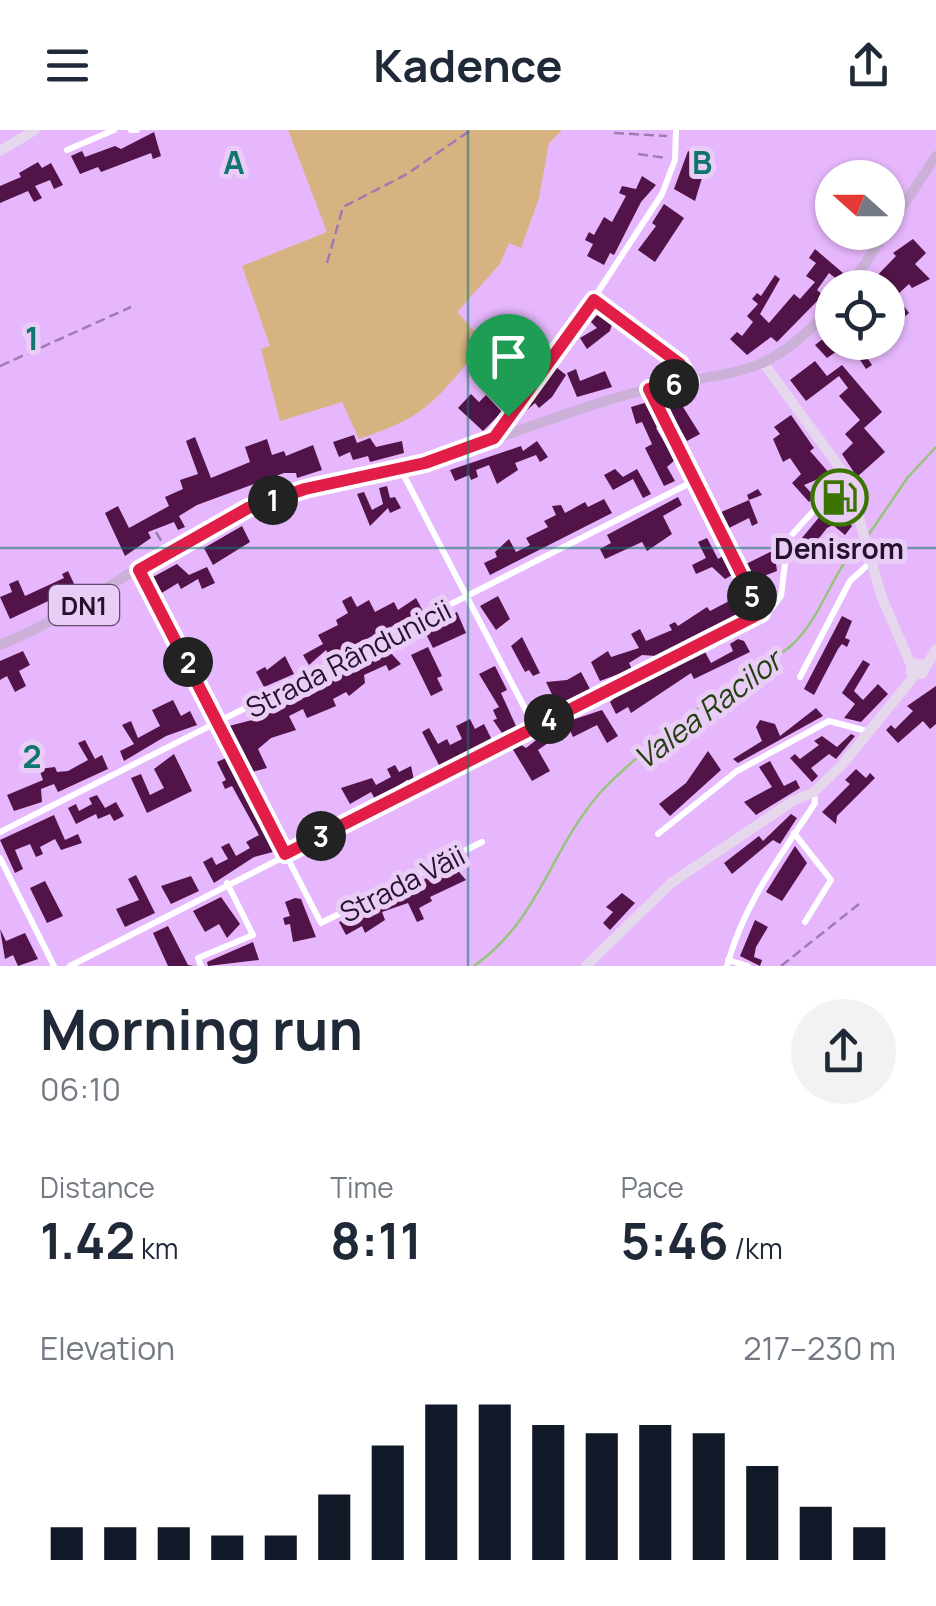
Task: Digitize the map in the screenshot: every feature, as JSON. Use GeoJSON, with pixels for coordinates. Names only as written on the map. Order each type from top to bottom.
{"type":"FeatureCollection","features":[{"type":"Feature","properties":{"kind":"main road"},"geometry":{"type":"LineString","coordinates":[[0,151],[35,130]]}},
{"type":"Feature","properties":{"kind":"main road"},"geometry":{"type":"LineString","coordinates":[[861,270],[936,156]]}},
{"type":"Feature","properties":{"kind":"main road","name":"DN1"},"geometry":{"type":"LineString","coordinates":[[0,645],[89,603],[248,508],[305,489],[400,470],[649,389],[765,365],[815,325]]}},
{"type":"Feature","properties":{"kind":"main road"},"geometry":{"type":"LineString","coordinates":[[765,365],[847,477],[882,598],[916,668]]}},
{"type":"Feature","properties":{"kind":"main road"},"geometry":{"type":"LineString","coordinates":[[586,966],[672,884],[793,801],[814,792],[871,733],[916,668],[936,649]]}},
{"type":"Feature","properties":{"kind":"street"},"geometry":{"type":"LineString","coordinates":[[67,150],[114,130]]}},
{"type":"Feature","properties":{"kind":"street"},"geometry":{"type":"LineString","coordinates":[[494,438],[594,300],[662,194],[675,160],[676,133]]}},
{"type":"Feature","properties":{"kind":"street"},"geometry":{"type":"LineString","coordinates":[[649,389],[761,613]]}},
{"type":"Feature","properties":{"kind":"street"},"geometry":{"type":"LineString","coordinates":[[400,470],[534,726]]}},
{"type":"Feature","properties":{"kind":"street"},"geometry":{"type":"LineString","coordinates":[[70,966],[761,613],[781,596],[788,538],[847,477]]}},
{"type":"Feature","properties":{"kind":"street","name":"Strada Rândunicii"},"geometry":{"type":"LineString","coordinates":[[0,832],[694,481]]}},
{"type":"Feature","properties":{"kind":"street"},"geometry":{"type":"LineString","coordinates":[[800,677],[850,581],[871,558]]}},
{"type":"Feature","properties":{"kind":"street"},"geometry":{"type":"LineString","coordinates":[[139,570],[285,854]]}},
{"type":"Feature","properties":{"kind":"street"},"geometry":{"type":"LineString","coordinates":[[658,834],[737,771],[829,720],[871,733]]}},
{"type":"Feature","properties":{"kind":"street"},"geometry":{"type":"LineString","coordinates":[[748,966],[727,963],[761,882],[815,804],[814,792]]}},
{"type":"Feature","properties":{"kind":"street"},"geometry":{"type":"LineString","coordinates":[[794,833],[831,880],[804,922]]}},
{"type":"Feature","properties":{"kind":"street","name":"Strada Văii"},"geometry":{"type":"LineString","coordinates":[[285,854],[320,923],[482,842]]}},
{"type":"Feature","properties":{"kind":"street"},"geometry":{"type":"LineString","coordinates":[[0,858],[54,966]]}},
{"type":"Feature","properties":{"kind":"street"},"geometry":{"type":"LineString","coordinates":[[201,966],[198,958],[252,935],[227,883]]}},
{"type":"Feature","properties":{"kind":"path"},"geometry":{"type":"LineString","coordinates":[[327,263],[344,207],[407,174],[470,130]]}},
{"type":"Feature","properties":{"kind":"path"},"geometry":{"type":"LineString","coordinates":[[614,133],[676,133]]}},
{"type":"Feature","properties":{"kind":"path"},"geometry":{"type":"LineString","coordinates":[[638,154],[675,160]]}},
{"type":"Feature","properties":{"kind":"path"},"geometry":{"type":"LineString","coordinates":[[594,300],[680,364],[690,381]]}},
{"type":"Feature","properties":{"kind":"path"},"geometry":{"type":"LineString","coordinates":[[0,366],[131,308]]}},
{"type":"Feature","properties":{"kind":"path"},"geometry":{"type":"LineString","coordinates":[[156,532],[161,542]]}},
{"type":"Feature","properties":{"kind":"path"},"geometry":{"type":"LineString","coordinates":[[780,966],[859,904]]}},
{"type":"Feature","properties":{"kind":"shaded area"},"geometry":{"type":"Polygon","coordinates":[[[288,130],[562,130],[549,143],[539,198],[521,248],[509,243],[500,264],[457,312],[485,343],[419,412],[359,439],[342,402],[280,421],[261,349],[270,346],[242,266],[327,232],[288,130]]]}},
{"type":"Feature","properties":{"kind":"building"},"geometry":{"type":"Polygon","coordinates":[[[154,132],[161,156],[153,159],[151,153],[101,172],[98,167],[80,174],[71,156],[82,151],[85,157],[115,146],[121,149],[154,132]]]}},
{"type":"Feature","properties":{"kind":"building"},"geometry":{"type":"Polygon","coordinates":[[[688,151],[703,158],[695,175],[702,178],[695,201],[674,189],[688,151]]]}},
{"type":"Feature","properties":{"kind":"building"},"geometry":{"type":"Polygon","coordinates":[[[38,162],[42,168],[51,163],[63,185],[54,189],[50,180],[35,186],[42,198],[34,202],[28,191],[0,203],[0,186],[21,177],[19,173],[38,162]]]}},
{"type":"Feature","properties":{"kind":"building"},"geometry":{"type":"Polygon","coordinates":[[[642,176],[656,185],[641,202],[614,255],[610,253],[604,265],[587,256],[593,244],[585,240],[589,232],[594,235],[604,217],[612,222],[626,196],[619,193],[622,186],[636,189],[642,176]]]}},
{"type":"Feature","properties":{"kind":"building"},"geometry":{"type":"Polygon","coordinates":[[[664,204],[684,218],[655,262],[638,250],[656,226],[652,223],[664,204]]]}},
{"type":"Feature","properties":{"kind":"building"},"geometry":{"type":"Polygon","coordinates":[[[913,239],[926,253],[915,264],[930,279],[912,288],[909,284],[905,288],[905,270],[882,270],[896,256],[893,253],[905,250],[905,245],[913,239]]]}},
{"type":"Feature","properties":{"kind":"building"},"geometry":{"type":"Polygon","coordinates":[[[815,249],[840,270],[815,270],[815,282],[806,276],[816,263],[809,258],[815,249]]]}},
{"type":"Feature","properties":{"kind":"building"},"geometry":{"type":"Polygon","coordinates":[[[775,275],[780,279],[760,314],[769,323],[794,294],[800,299],[815,282],[815,303],[777,342],[771,337],[747,355],[730,339],[737,332],[742,336],[753,322],[747,316],[758,304],[752,299],[757,293],[761,296],[775,275]]]}},
{"type":"Feature","properties":{"kind":"building"},"geometry":{"type":"Polygon","coordinates":[[[597,315],[612,324],[610,331],[587,349],[580,338],[597,328],[591,322],[597,315]]]}},
{"type":"Feature","properties":{"kind":"building"},"geometry":{"type":"Polygon","coordinates":[[[815,361],[827,376],[842,365],[882,412],[864,428],[885,452],[857,477],[842,454],[853,443],[845,434],[860,420],[839,396],[848,388],[839,376],[806,401],[790,380],[815,361]]]}},
{"type":"Feature","properties":{"kind":"building"},"geometry":{"type":"Polygon","coordinates":[[[556,367],[566,375],[552,397],[539,408],[535,403],[527,410],[556,367]]]}},
{"type":"Feature","properties":{"kind":"building"},"geometry":{"type":"Polygon","coordinates":[[[499,369],[516,381],[511,392],[501,382],[494,393],[476,380],[482,371],[491,377],[499,369]]]}},
{"type":"Feature","properties":{"kind":"building"},"geometry":{"type":"Polygon","coordinates":[[[576,369],[580,381],[605,371],[612,387],[577,397],[567,373],[576,369]]]}},
{"type":"Feature","properties":{"kind":"building"},"geometry":{"type":"Polygon","coordinates":[[[471,394],[479,402],[486,395],[502,412],[483,431],[458,408],[471,394]]]}},
{"type":"Feature","properties":{"kind":"building"},"geometry":{"type":"Polygon","coordinates":[[[678,399],[700,434],[687,441],[666,405],[678,399]]]}},
{"type":"Feature","properties":{"kind":"building"},"geometry":{"type":"Polygon","coordinates":[[[648,402],[660,426],[656,428],[675,460],[667,467],[675,481],[664,486],[645,448],[652,444],[642,422],[636,424],[631,407],[648,402]]]}},
{"type":"Feature","properties":{"kind":"building"},"geometry":{"type":"Polygon","coordinates":[[[791,415],[814,448],[810,451],[830,474],[804,485],[815,497],[809,502],[792,483],[801,474],[790,458],[783,462],[773,439],[780,434],[774,427],[791,415]]]}},
{"type":"Feature","properties":{"kind":"building"},"geometry":{"type":"Polygon","coordinates":[[[354,435],[357,443],[370,438],[376,447],[402,441],[404,453],[370,462],[368,456],[353,460],[350,452],[339,457],[333,442],[354,435]]]}},
{"type":"Feature","properties":{"kind":"building"},"geometry":{"type":"Polygon","coordinates":[[[195,437],[211,478],[250,462],[245,447],[267,439],[272,455],[284,451],[286,456],[313,445],[322,470],[297,478],[296,473],[284,473],[197,505],[179,516],[185,527],[178,530],[174,522],[148,532],[151,538],[125,556],[105,513],[118,506],[129,528],[169,506],[165,497],[183,489],[180,480],[198,474],[186,441],[195,437]]]}},
{"type":"Feature","properties":{"kind":"building"},"geometry":{"type":"Polygon","coordinates":[[[537,441],[548,457],[540,462],[536,455],[515,463],[518,470],[497,484],[489,465],[476,470],[478,477],[471,480],[469,475],[455,481],[450,470],[521,446],[523,451],[537,441]]]}},
{"type":"Feature","properties":{"kind":"building"},"geometry":{"type":"Polygon","coordinates":[[[615,469],[623,477],[637,469],[651,494],[643,498],[633,479],[613,490],[604,475],[615,469]]]}},
{"type":"Feature","properties":{"kind":"building"},"geometry":{"type":"Polygon","coordinates":[[[387,486],[390,498],[395,497],[401,508],[390,513],[388,508],[370,526],[357,494],[364,492],[372,510],[383,504],[379,488],[387,486]]]}},
{"type":"Feature","properties":{"kind":"building"},"geometry":{"type":"Polygon","coordinates":[[[758,489],[762,495],[749,500],[747,495],[758,489]]]}},
{"type":"Feature","properties":{"kind":"building"},"geometry":{"type":"Polygon","coordinates":[[[678,497],[682,505],[663,516],[672,534],[647,551],[642,542],[605,559],[600,549],[611,543],[607,535],[678,497]]]}},
{"type":"Feature","properties":{"kind":"building"},"geometry":{"type":"Polygon","coordinates":[[[835,498],[847,506],[842,515],[852,526],[845,535],[833,525],[827,528],[808,552],[797,544],[835,498]]]}},
{"type":"Feature","properties":{"kind":"building"},"geometry":{"type":"Polygon","coordinates":[[[604,499],[612,513],[490,575],[484,563],[497,557],[495,552],[509,539],[516,552],[530,545],[526,538],[548,527],[544,521],[556,515],[552,506],[561,505],[565,513],[585,502],[588,507],[604,499]]]}},
{"type":"Feature","properties":{"kind":"building"},"geometry":{"type":"Polygon","coordinates":[[[749,500],[758,523],[752,526],[749,518],[727,529],[719,513],[749,500]]]}},
{"type":"Feature","properties":{"kind":"building"},"geometry":{"type":"Polygon","coordinates":[[[242,526],[250,542],[213,565],[204,548],[242,526]]]}},
{"type":"Feature","properties":{"kind":"building"},"geometry":{"type":"Polygon","coordinates":[[[707,538],[718,559],[723,556],[734,574],[725,579],[712,567],[696,574],[692,565],[706,558],[698,542],[707,538]]]}},
{"type":"Feature","properties":{"kind":"building"},"geometry":{"type":"Polygon","coordinates":[[[774,550],[777,571],[764,576],[767,584],[758,588],[746,564],[774,550]]]}},
{"type":"Feature","properties":{"kind":"building"},"geometry":{"type":"Polygon","coordinates":[[[177,564],[189,575],[207,567],[215,583],[202,589],[198,579],[181,589],[178,583],[160,594],[151,578],[177,564]]]}},
{"type":"Feature","properties":{"kind":"building"},"geometry":{"type":"Polygon","coordinates":[[[68,571],[76,588],[10,619],[0,597],[12,592],[9,584],[18,580],[25,596],[64,578],[62,574],[68,571]]]}},
{"type":"Feature","properties":{"kind":"building"},"geometry":{"type":"Polygon","coordinates":[[[351,596],[357,607],[369,600],[375,612],[394,602],[398,610],[416,598],[423,611],[330,657],[326,650],[309,665],[303,655],[323,644],[318,635],[338,625],[336,620],[348,613],[342,601],[351,596]]]}},
{"type":"Feature","properties":{"kind":"building"},"geometry":{"type":"Polygon","coordinates":[[[498,596],[510,619],[496,630],[480,606],[498,596]]]}},
{"type":"Feature","properties":{"kind":"building"},"geometry":{"type":"Polygon","coordinates":[[[735,598],[743,612],[656,656],[642,655],[629,663],[632,669],[600,681],[591,662],[608,651],[611,657],[639,648],[631,634],[640,629],[646,641],[672,630],[669,625],[675,622],[678,626],[707,607],[710,611],[735,598]]]}},
{"type":"Feature","properties":{"kind":"building"},"geometry":{"type":"Polygon","coordinates":[[[457,612],[466,633],[433,648],[423,628],[457,612]]]}},
{"type":"Feature","properties":{"kind":"building"},"geometry":{"type":"Polygon","coordinates":[[[842,616],[852,621],[845,638],[850,640],[847,647],[842,644],[838,649],[814,695],[804,689],[842,616]]]}},
{"type":"Feature","properties":{"kind":"building"},"geometry":{"type":"Polygon","coordinates":[[[522,637],[540,673],[533,676],[529,670],[525,672],[511,646],[522,637]]]}},
{"type":"Feature","properties":{"kind":"building"},"geometry":{"type":"Polygon","coordinates":[[[738,639],[744,641],[750,652],[694,679],[691,673],[631,713],[628,707],[616,714],[610,702],[620,693],[692,656],[705,652],[711,663],[733,651],[730,644],[738,639]]]}},
{"type":"Feature","properties":{"kind":"building"},"geometry":{"type":"Polygon","coordinates":[[[428,647],[442,676],[437,678],[443,690],[431,696],[411,655],[428,647]]]}},
{"type":"Feature","properties":{"kind":"building"},"geometry":{"type":"Polygon","coordinates":[[[23,651],[30,665],[19,671],[26,686],[15,692],[7,676],[0,680],[0,661],[23,651]]]}},
{"type":"Feature","properties":{"kind":"building"},"geometry":{"type":"Polygon","coordinates":[[[389,651],[401,664],[389,671],[386,665],[364,675],[365,683],[349,696],[346,692],[333,699],[336,706],[307,718],[303,709],[289,716],[296,730],[271,738],[258,749],[267,768],[252,772],[229,726],[252,720],[250,715],[259,711],[261,716],[274,710],[272,704],[278,700],[281,706],[297,701],[320,690],[317,684],[337,673],[389,651]]]}},
{"type":"Feature","properties":{"kind":"building"},"geometry":{"type":"Polygon","coordinates":[[[285,656],[294,674],[264,687],[256,672],[265,667],[267,670],[285,656]]]}},
{"type":"Feature","properties":{"kind":"building"},"geometry":{"type":"Polygon","coordinates":[[[863,660],[870,664],[854,691],[863,700],[878,684],[888,694],[861,722],[844,718],[855,704],[842,693],[863,660]]]}},
{"type":"Feature","properties":{"kind":"building"},"geometry":{"type":"Polygon","coordinates":[[[495,666],[507,690],[501,693],[516,726],[502,733],[493,720],[497,719],[493,710],[499,707],[479,674],[495,666]]]}},
{"type":"Feature","properties":{"kind":"building"},"geometry":{"type":"Polygon","coordinates":[[[581,672],[590,689],[557,705],[546,682],[567,680],[581,672]]]}},
{"type":"Feature","properties":{"kind":"building"},"geometry":{"type":"Polygon","coordinates":[[[936,686],[936,724],[930,729],[923,721],[898,743],[886,730],[891,725],[895,729],[913,711],[907,706],[936,686]]]}},
{"type":"Feature","properties":{"kind":"building"},"geometry":{"type":"Polygon","coordinates":[[[173,700],[181,716],[190,711],[197,725],[166,736],[124,761],[120,751],[134,744],[122,725],[131,721],[138,738],[160,726],[152,710],[173,700]]]}},
{"type":"Feature","properties":{"kind":"building"},"geometry":{"type":"Polygon","coordinates":[[[816,708],[823,716],[738,763],[733,759],[762,741],[756,727],[760,720],[775,724],[780,736],[816,708]]]}},
{"type":"Feature","properties":{"kind":"building"},"geometry":{"type":"Polygon","coordinates":[[[602,710],[618,736],[607,743],[597,725],[573,737],[566,722],[602,710]]]}},
{"type":"Feature","properties":{"kind":"building"},"geometry":{"type":"Polygon","coordinates":[[[470,719],[475,729],[484,724],[492,740],[440,767],[422,732],[429,728],[438,744],[447,739],[450,745],[462,739],[456,726],[470,719]]]}},
{"type":"Feature","properties":{"kind":"building"},"geometry":{"type":"Polygon","coordinates":[[[544,734],[548,743],[538,750],[550,771],[532,781],[512,748],[520,744],[526,748],[544,734]]]}},
{"type":"Feature","properties":{"kind":"building"},"geometry":{"type":"Polygon","coordinates":[[[851,734],[855,736],[836,759],[829,754],[811,768],[818,776],[812,782],[790,758],[795,754],[800,759],[819,745],[814,741],[822,736],[837,747],[851,734]]]}},
{"type":"Feature","properties":{"kind":"building"},"geometry":{"type":"Polygon","coordinates":[[[85,740],[95,759],[102,755],[108,769],[58,792],[54,784],[41,789],[42,802],[14,811],[7,795],[43,780],[39,769],[55,767],[57,772],[68,771],[88,760],[78,743],[85,740]]]}},
{"type":"Feature","properties":{"kind":"building"},"geometry":{"type":"Polygon","coordinates":[[[708,751],[721,770],[670,816],[659,804],[686,783],[708,751]]]}},
{"type":"Feature","properties":{"kind":"building"},"geometry":{"type":"Polygon","coordinates":[[[174,754],[192,791],[147,813],[131,778],[141,774],[150,795],[164,788],[154,769],[174,754]]]}},
{"type":"Feature","properties":{"kind":"building"},"geometry":{"type":"Polygon","coordinates":[[[228,757],[273,852],[254,857],[214,883],[203,862],[212,857],[216,865],[228,859],[221,847],[229,843],[236,856],[250,848],[246,842],[259,835],[232,786],[225,789],[222,782],[226,780],[217,762],[228,757]]]}},
{"type":"Feature","properties":{"kind":"building"},"geometry":{"type":"Polygon","coordinates":[[[770,761],[784,786],[796,780],[800,788],[756,815],[744,802],[772,787],[759,767],[770,761]]]}},
{"type":"Feature","properties":{"kind":"building"},"geometry":{"type":"Polygon","coordinates":[[[395,765],[399,772],[411,766],[414,780],[407,780],[376,801],[371,792],[350,804],[341,788],[372,778],[376,785],[391,777],[387,769],[395,765]]]}},
{"type":"Feature","properties":{"kind":"building"},"geometry":{"type":"Polygon","coordinates":[[[856,769],[866,778],[870,773],[875,778],[837,816],[836,824],[822,812],[850,784],[845,780],[856,769]]]}},
{"type":"Feature","properties":{"kind":"building"},"geometry":{"type":"Polygon","coordinates":[[[97,795],[105,808],[116,802],[124,816],[114,821],[110,814],[98,819],[96,814],[76,824],[68,808],[76,804],[79,811],[92,804],[89,798],[97,795]]]}},
{"type":"Feature","properties":{"kind":"building"},"geometry":{"type":"Polygon","coordinates":[[[791,814],[797,818],[780,844],[773,840],[732,874],[724,863],[759,836],[763,841],[791,814]]]}},
{"type":"Feature","properties":{"kind":"building"},"geometry":{"type":"Polygon","coordinates":[[[54,815],[65,840],[78,834],[82,843],[61,850],[55,839],[40,847],[43,854],[36,857],[30,844],[15,850],[23,869],[15,873],[0,840],[54,815]]]}},
{"type":"Feature","properties":{"kind":"building"},"geometry":{"type":"Polygon","coordinates":[[[795,846],[807,863],[782,901],[766,892],[795,846]]]}},
{"type":"Feature","properties":{"kind":"building"},"geometry":{"type":"Polygon","coordinates":[[[453,865],[466,880],[430,897],[432,901],[419,908],[424,919],[417,922],[408,903],[382,912],[385,920],[365,933],[362,926],[346,935],[339,922],[453,865]]]}},
{"type":"Feature","properties":{"kind":"building"},"geometry":{"type":"Polygon","coordinates":[[[136,875],[155,913],[125,927],[116,909],[139,900],[128,879],[136,875]]]}},
{"type":"Feature","properties":{"kind":"building"},"geometry":{"type":"Polygon","coordinates":[[[191,876],[199,891],[171,904],[161,886],[191,876]]]}},
{"type":"Feature","properties":{"kind":"building"},"geometry":{"type":"Polygon","coordinates":[[[45,881],[63,916],[47,923],[30,888],[45,881]]]}},
{"type":"Feature","properties":{"kind":"building"},"geometry":{"type":"Polygon","coordinates":[[[622,893],[635,903],[610,930],[603,923],[613,912],[606,907],[622,893]]]}},
{"type":"Feature","properties":{"kind":"building"},"geometry":{"type":"Polygon","coordinates":[[[221,897],[240,924],[227,938],[219,924],[205,932],[193,911],[221,897]]]}},
{"type":"Feature","properties":{"kind":"building"},"geometry":{"type":"Polygon","coordinates":[[[301,899],[316,937],[293,942],[290,924],[285,925],[283,918],[290,916],[285,902],[301,899]]]}},
{"type":"Feature","properties":{"kind":"building"},"geometry":{"type":"Polygon","coordinates":[[[755,920],[768,927],[756,947],[754,957],[762,960],[760,966],[740,956],[755,920]]]}},
{"type":"Feature","properties":{"kind":"building"},"geometry":{"type":"Polygon","coordinates":[[[168,926],[188,965],[194,966],[168,966],[153,933],[168,926]]]}},
{"type":"Feature","properties":{"kind":"building"},"geometry":{"type":"Polygon","coordinates":[[[0,929],[6,941],[25,933],[38,959],[18,966],[13,955],[5,959],[0,929]]]}},
{"type":"Feature","properties":{"kind":"building"},"geometry":{"type":"Polygon","coordinates":[[[253,942],[259,960],[208,966],[207,962],[253,942]]]}},
{"type":"Feature","properties":{"kind":"waterway","name":"Valea Racilor"},"geometry":{"type":"LineString","coordinates":[[867,537],[908,477],[936,447]]}},
{"type":"Feature","properties":{"kind":"waterway","name":"Valea Racilor"},"geometry":{"type":"LineString","coordinates":[[474,966],[514,927],[599,794],[693,712],[793,644],[861,542]]}},
{"type":"Feature","properties":{"kind":"place","name":"Denisrom"},"geometry":{"type":"Point","coordinates":[839,497]}},
{"type":"Feature","properties":{"kind":"route"},"geometry":{"type":"LineString","coordinates":[[594,300],[680,364],[690,381],[649,389],[761,613],[285,854],[139,570],[248,508],[305,489],[425,463],[494,438],[508,416],[594,300]]}}]}
